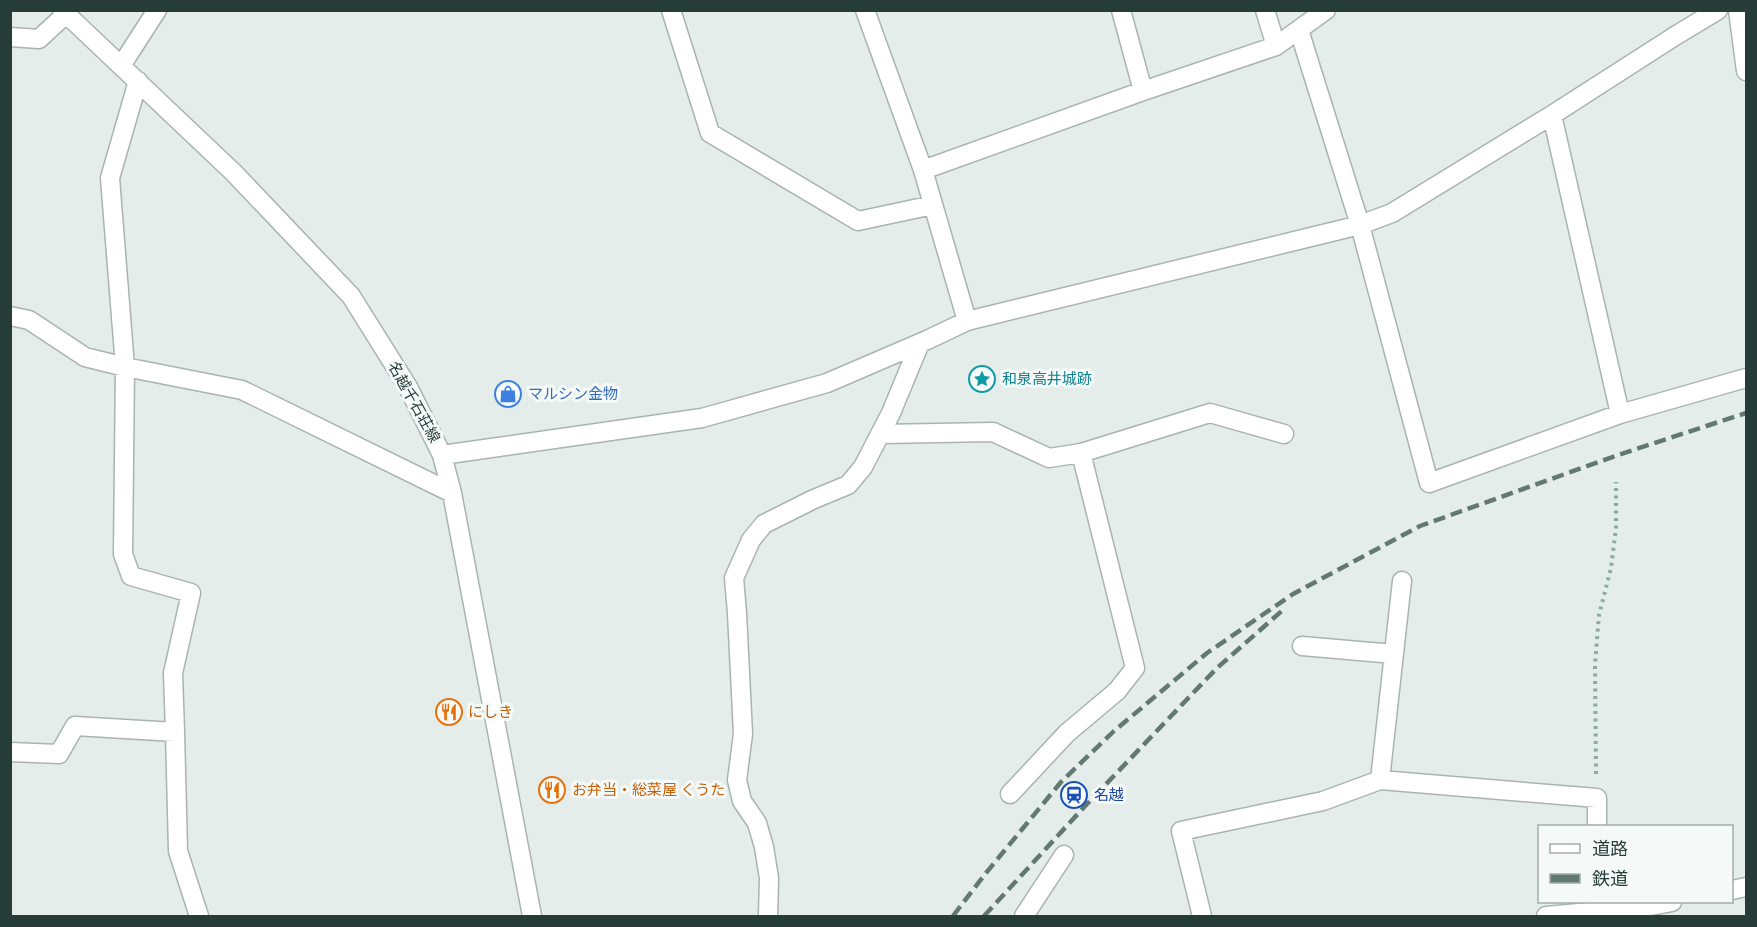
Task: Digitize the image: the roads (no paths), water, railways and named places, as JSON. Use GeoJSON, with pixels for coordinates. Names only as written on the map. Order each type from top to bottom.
{"type":"FeatureCollection","features":[{"type":"Feature","properties":{"kind":"street"},"geometry":{"type":"LineString","coordinates":[[121,66],[157,10]]}},
{"type":"Feature","properties":{"kind":"street"},"geometry":{"type":"LineString","coordinates":[[671,10],[710,133],[858,220],[933,205]]}},
{"type":"Feature","properties":{"kind":"street"},"geometry":{"type":"LineString","coordinates":[[865,10],[923,170],[967,321]]}},
{"type":"Feature","properties":{"kind":"street"},"geometry":{"type":"LineString","coordinates":[[1121,10],[1143,91]]}},
{"type":"Feature","properties":{"kind":"street"},"geometry":{"type":"LineString","coordinates":[[1265,10],[1276,46]]}},
{"type":"Feature","properties":{"kind":"street"},"geometry":{"type":"LineString","coordinates":[[923,170],[1276,46],[1326,10]]}},
{"type":"Feature","properties":{"kind":"street"},"geometry":{"type":"LineString","coordinates":[[442,455],[702,418],[827,383],[967,321],[1360,225],[1392,213],[1718,10]]}},
{"type":"Feature","properties":{"kind":"street"},"geometry":{"type":"LineString","coordinates":[[1738,10],[1746,71]]}},
{"type":"Feature","properties":{"kind":"street"},"geometry":{"type":"LineString","coordinates":[[10,37],[39,39],[64,12]]}},
{"type":"Feature","properties":{"kind":"street","name":"名越千石荘線"},"geometry":{"type":"LineString","coordinates":[[64,12],[234,173],[351,296],[408,387],[442,455],[452,494],[532,916]]}},
{"type":"Feature","properties":{"kind":"street"},"geometry":{"type":"LineString","coordinates":[[1299,30],[1360,225],[1429,483],[1620,414],[1746,378]]}},
{"type":"Feature","properties":{"kind":"street"},"geometry":{"type":"LineString","coordinates":[[138,81],[110,178],[125,367],[123,554],[131,576],[191,593],[174,673],[175,732],[178,851],[199,916]]}},
{"type":"Feature","properties":{"kind":"street"},"geometry":{"type":"LineString","coordinates":[[1552,115],[1620,414]]}},
{"type":"Feature","properties":{"kind":"street"},"geometry":{"type":"LineString","coordinates":[[10,316],[29,321],[86,357],[242,390],[452,494]]}},
{"type":"Feature","properties":{"kind":"street"},"geometry":{"type":"LineString","coordinates":[[768,916],[769,878],[764,847],[757,823],[742,801],[737,780],[743,734],[734,578],[751,540],[764,524],[814,498],[848,485],[863,467],[881,434],[920,343]]}},
{"type":"Feature","properties":{"kind":"street"},"geometry":{"type":"LineString","coordinates":[[881,434],[993,432],[1049,458],[1081,453],[1210,413],[1284,434]]}},
{"type":"Feature","properties":{"kind":"street"},"geometry":{"type":"LineString","coordinates":[[1010,794],[1067,733],[1117,692],[1135,668],[1081,453]]}},
{"type":"Feature","properties":{"kind":"street"},"geometry":{"type":"LineString","coordinates":[[1380,780],[1402,581]]}},
{"type":"Feature","properties":{"kind":"street"},"geometry":{"type":"LineString","coordinates":[[1302,646],[1394,654]]}},
{"type":"Feature","properties":{"kind":"street"},"geometry":{"type":"LineString","coordinates":[[10,752],[59,754],[75,726],[175,732]]}},
{"type":"Feature","properties":{"kind":"street"},"geometry":{"type":"LineString","coordinates":[[1202,916],[1181,831],[1323,801],[1380,780],[1597,798],[1598,825]]}},
{"type":"Feature","properties":{"kind":"street"},"geometry":{"type":"LineString","coordinates":[[1024,916],[1064,855]]}},
{"type":"Feature","properties":{"kind":"street"},"geometry":{"type":"LineString","coordinates":[[1546,916],[1600,906],[1646,907],[1667,903]]}},
{"type":"Feature","properties":{"kind":"railway"},"geometry":{"type":"LineString","coordinates":[[953,916],[1061,782],[1114,731],[1207,653],[1293,594],[1420,526],[1618,455],[1746,413]]}},
{"type":"Feature","properties":{"kind":"railway"},"geometry":{"type":"LineString","coordinates":[[984,916],[1217,668],[1284,609]]}},
{"type":"Feature","properties":{"kind":"place","name":"和泉高井城跡"},"geometry":{"type":"Point","coordinates":[982,379]}},
{"type":"Feature","properties":{"kind":"place","name":"マルシン金物"},"geometry":{"type":"Point","coordinates":[508,394]}},
{"type":"Feature","properties":{"kind":"place","name":"にしき"},"geometry":{"type":"Point","coordinates":[449,712]}},
{"type":"Feature","properties":{"kind":"place","name":"お弁当・総菜屋 くうた"},"geometry":{"type":"Point","coordinates":[552,790]}},
{"type":"Feature","properties":{"kind":"place","name":"名越"},"geometry":{"type":"Point","coordinates":[1074,795]}}]}
